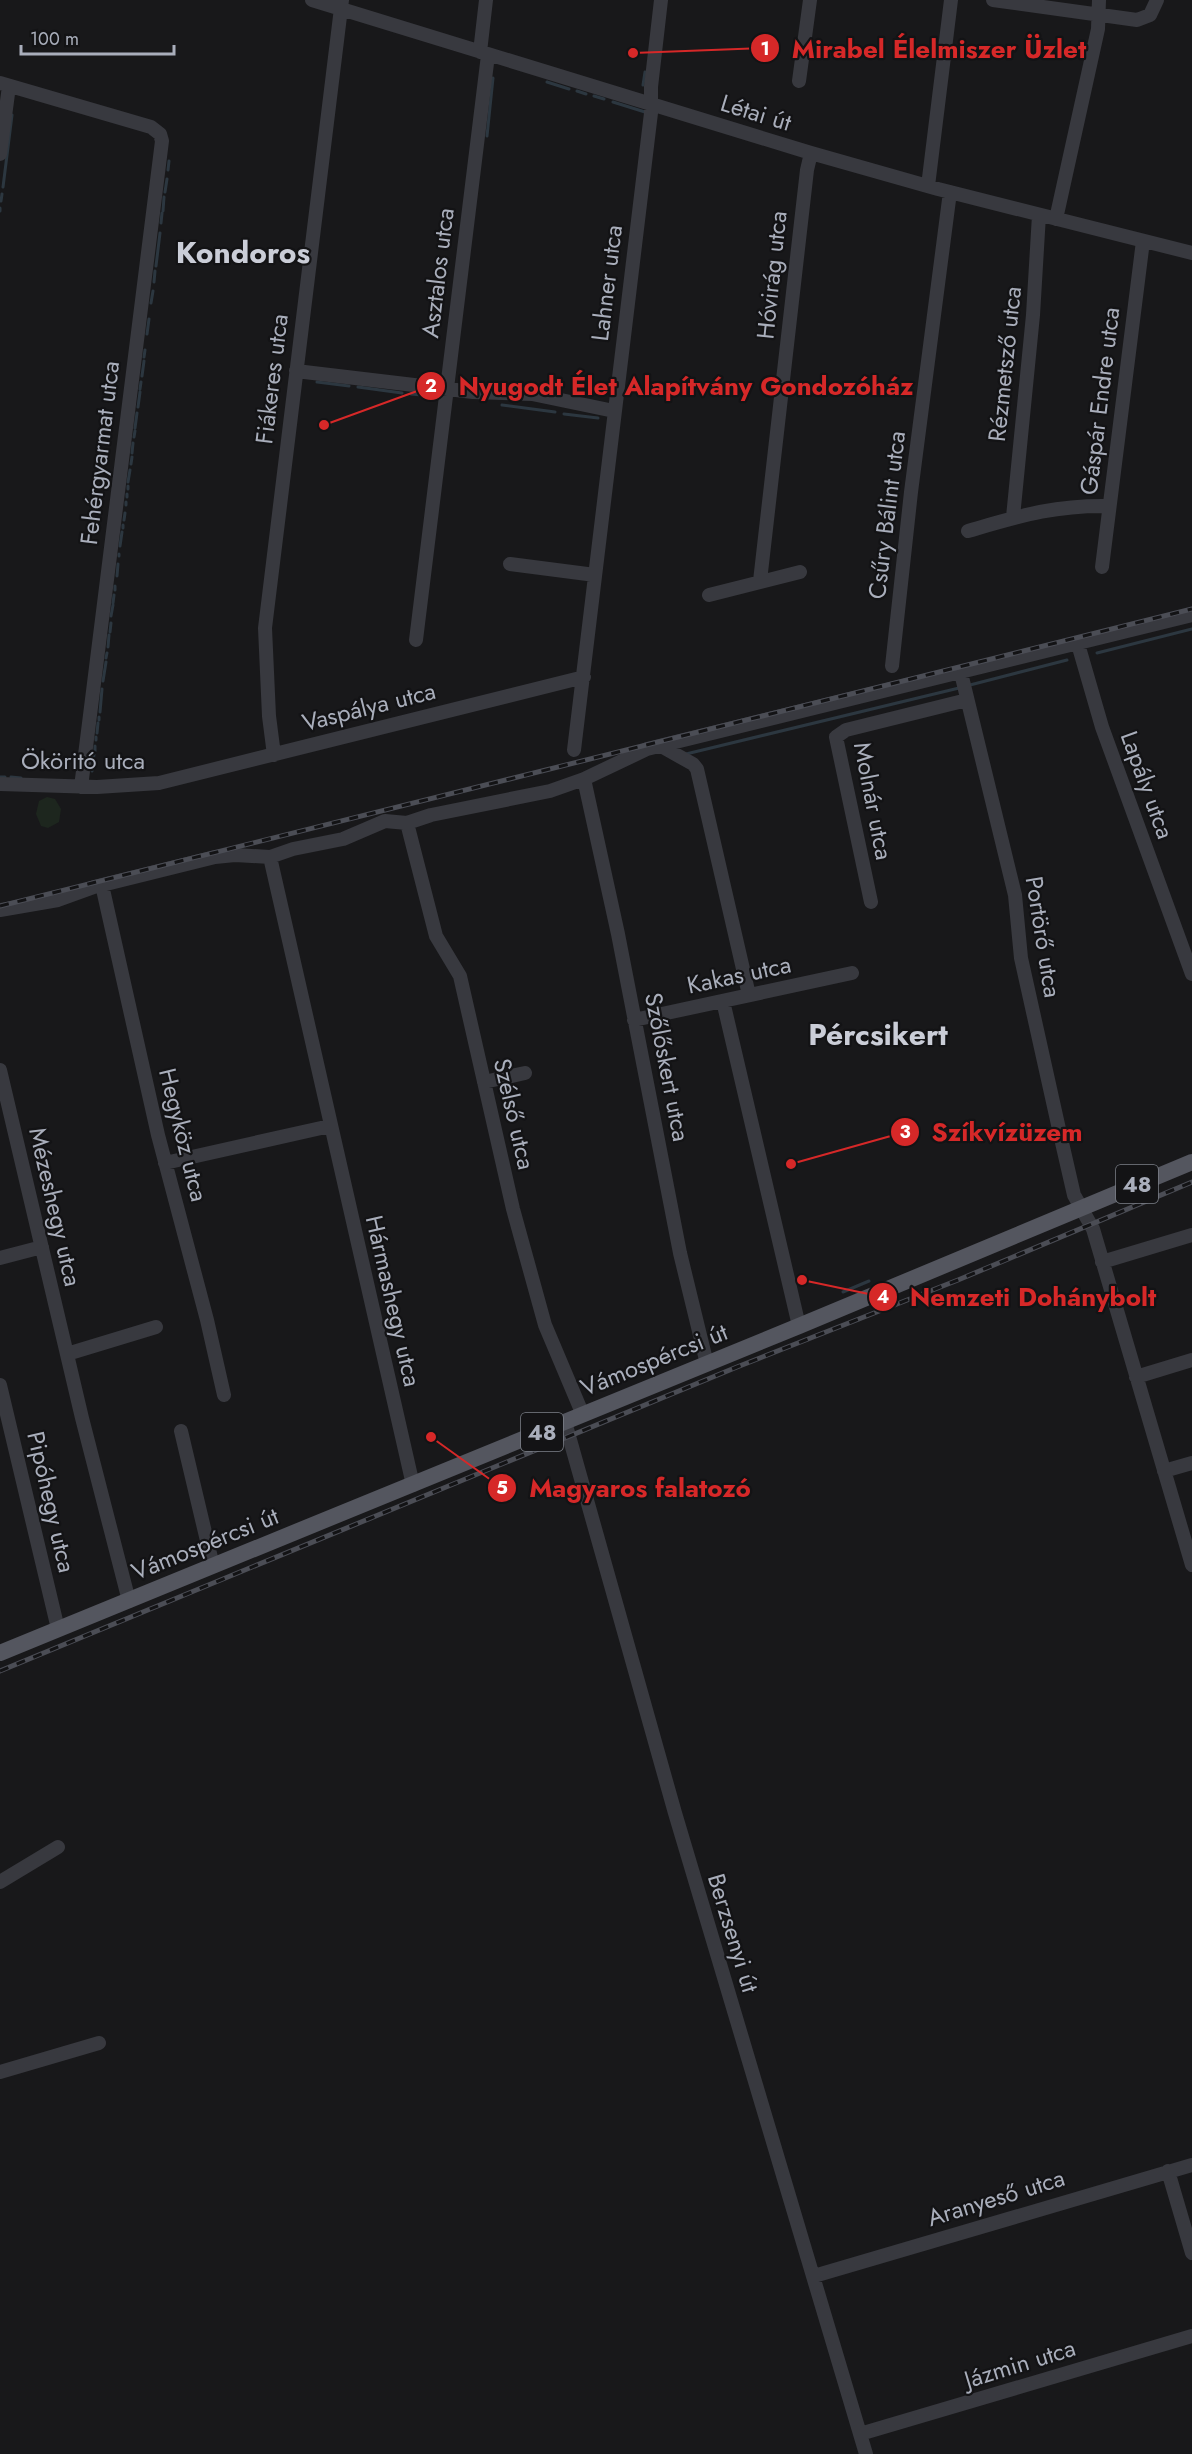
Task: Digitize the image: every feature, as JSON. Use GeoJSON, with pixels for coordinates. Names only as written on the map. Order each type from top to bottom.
{"type":"FeatureCollection","features":[{"type":"Feature","properties":{"kind":"main road","name":"Vámospércsi út"},"geometry":{"type":"LineString","coordinates":[[0,1653],[800,1326],[1192,1162]]}},
{"type":"Feature","properties":{"kind":"street","name":"Létai út"},"geometry":{"type":"LineString","coordinates":[[312,0],[341,5],[484,53],[811,153],[950,192],[1192,253]]}},
{"type":"Feature","properties":{"kind":"street","name":"Asztalos utca"},"geometry":{"type":"LineString","coordinates":[[416,640],[484,53],[486,0]]}},
{"type":"Feature","properties":{"kind":"street","name":"Lahner utca"},"geometry":{"type":"LineString","coordinates":[[574,750],[651,105],[661,0]]}},
{"type":"Feature","properties":{"kind":"street"},"geometry":{"type":"LineString","coordinates":[[799,81],[810,0]]}},
{"type":"Feature","properties":{"kind":"street"},"geometry":{"type":"LineString","coordinates":[[928,186],[951,0]]}},
{"type":"Feature","properties":{"kind":"street"},"geometry":{"type":"LineString","coordinates":[[993,0],[1100,7],[1137,20],[1150,15],[1157,0]]}},
{"type":"Feature","properties":{"kind":"street","name":"Fiákeres utca"},"geometry":{"type":"LineString","coordinates":[[274,755],[269,716],[265,628],[341,5]]}},
{"type":"Feature","properties":{"kind":"street"},"geometry":{"type":"LineString","coordinates":[[1056,219],[1100,7]]}},
{"type":"Feature","properties":{"kind":"street"},"geometry":{"type":"LineString","coordinates":[[0,153],[4,85]]}},
{"type":"Feature","properties":{"kind":"street","name":"Fehérgyarmat utca"},"geometry":{"type":"LineString","coordinates":[[4,85],[153,128],[160,134],[162,146],[81,787]]}},
{"type":"Feature","properties":{"kind":"street","name":"Hóvirág utca"},"geometry":{"type":"LineString","coordinates":[[760,581],[807,170],[811,153]]}},
{"type":"Feature","properties":{"kind":"street","name":"Csűry Bálint utca"},"geometry":{"type":"LineString","coordinates":[[892,666],[911,492],[950,192]]}},
{"type":"Feature","properties":{"kind":"street","name":"Rézmetsző utca"},"geometry":{"type":"LineString","coordinates":[[1012,518],[1033,315],[1039,215]]}},
{"type":"Feature","properties":{"kind":"street","name":"Gáspár Endre utca"},"geometry":{"type":"LineString","coordinates":[[1102,567],[1143,241]]}},
{"type":"Feature","properties":{"kind":"street"},"geometry":{"type":"LineString","coordinates":[[296,371],[484,393],[532,394],[614,411]]}},
{"type":"Feature","properties":{"kind":"street"},"geometry":{"type":"LineString","coordinates":[[968,531],[1012,518],[1064,507],[1109,506]]}},
{"type":"Feature","properties":{"kind":"street"},"geometry":{"type":"LineString","coordinates":[[510,564],[595,575]]}},
{"type":"Feature","properties":{"kind":"street"},"geometry":{"type":"LineString","coordinates":[[709,595],[800,572]]}},
{"type":"Feature","properties":{"kind":"street"},"geometry":{"type":"LineString","coordinates":[[0,910],[58,900],[102,885],[227,855],[270,857],[293,849],[343,839],[380,822],[392,820],[407,824],[437,813],[550,791],[584,779],[634,754],[661,746],[1192,615]]}},
{"type":"Feature","properties":{"kind":"street","name":"Lapály utca"},"geometry":{"type":"LineString","coordinates":[[1078,644],[1102,727],[1192,974]]}},
{"type":"Feature","properties":{"kind":"street","name":"Portörő utca"},"geometry":{"type":"LineString","coordinates":[[961,673],[1015,895],[1020,953],[1074,1195],[1092,1226],[1192,1565]]}},
{"type":"Feature","properties":{"kind":"street","name":"Vaspálya utca"},"geometry":{"type":"LineString","coordinates":[[165,781],[584,677]]}},
{"type":"Feature","properties":{"kind":"street","name":"Molnár utca"},"geometry":{"type":"LineString","coordinates":[[871,902],[836,737],[846,730],[967,700]]}},
{"type":"Feature","properties":{"kind":"street"},"geometry":{"type":"LineString","coordinates":[[661,746],[693,764],[697,769],[749,996]]}},
{"type":"Feature","properties":{"kind":"street","name":"Szőlőskert utca"},"geometry":{"type":"LineString","coordinates":[[584,779],[680,1253],[707,1364]]}},
{"type":"Feature","properties":{"kind":"street","name":"Ököritó utca"},"geometry":{"type":"LineString","coordinates":[[0,784],[81,787],[128,786],[165,781]]}},
{"type":"Feature","properties":{"kind":"street","name":"Szélső utca"},"geometry":{"type":"LineString","coordinates":[[407,824],[435,936],[460,976],[513,1209],[542,1314],[551,1341],[583,1415]]}},
{"type":"Feature","properties":{"kind":"street","name":"Hármashegy utca"},"geometry":{"type":"LineString","coordinates":[[270,857],[413,1485]]}},
{"type":"Feature","properties":{"kind":"street","name":"Hegyköz utca"},"geometry":{"type":"LineString","coordinates":[[102,885],[165,1163],[224,1395]]}},
{"type":"Feature","properties":{"kind":"street","name":"Kakas utca"},"geometry":{"type":"LineString","coordinates":[[634,1020],[852,973]]}},
{"type":"Feature","properties":{"kind":"street"},"geometry":{"type":"LineString","coordinates":[[723,1001],[800,1326]]}},
{"type":"Feature","properties":{"kind":"street","name":"Mézeshegy utca"},"geometry":{"type":"LineString","coordinates":[[0,1070],[67,1354],[129,1601]]}},
{"type":"Feature","properties":{"kind":"street"},"geometry":{"type":"LineString","coordinates":[[484,1082],[525,1073]]}},
{"type":"Feature","properties":{"kind":"street"},"geometry":{"type":"LineString","coordinates":[[165,1163],[330,1126]]}},
{"type":"Feature","properties":{"kind":"street"},"geometry":{"type":"LineString","coordinates":[[1102,1262],[1192,1235]]}},
{"type":"Feature","properties":{"kind":"street"},"geometry":{"type":"LineString","coordinates":[[0,1258],[42,1247]]}},
{"type":"Feature","properties":{"kind":"street"},"geometry":{"type":"LineString","coordinates":[[67,1354],[156,1327]]}},
{"type":"Feature","properties":{"kind":"street"},"geometry":{"type":"LineString","coordinates":[[1136,1377],[1192,1360]]}},
{"type":"Feature","properties":{"kind":"street","name":"Pipóhegy utca"},"geometry":{"type":"LineString","coordinates":[[0,1385],[58,1629]]}},
{"type":"Feature","properties":{"kind":"street","name":"Berzsenyi út"},"geometry":{"type":"LineString","coordinates":[[565,1422],[678,1825],[866,2454]]}},
{"type":"Feature","properties":{"kind":"street"},"geometry":{"type":"LineString","coordinates":[[181,1431],[213,1566]]}},
{"type":"Feature","properties":{"kind":"street"},"geometry":{"type":"LineString","coordinates":[[1164,1471],[1192,1463]]}},
{"type":"Feature","properties":{"kind":"street"},"geometry":{"type":"LineString","coordinates":[[0,1882],[58,1847]]}},
{"type":"Feature","properties":{"kind":"street"},"geometry":{"type":"LineString","coordinates":[[0,2072],[99,2043]]}},
{"type":"Feature","properties":{"kind":"street","name":"Aranyeső utca"},"geometry":{"type":"LineString","coordinates":[[814,2276],[1192,2165]]}},
{"type":"Feature","properties":{"kind":"street"},"geometry":{"type":"LineString","coordinates":[[1168,2171],[1192,2253]]}},
{"type":"Feature","properties":{"kind":"street","name":"Jázmin utca"},"geometry":{"type":"LineString","coordinates":[[860,2434],[1192,2336]]}},
{"type":"Feature","properties":{"kind":"shaded area"},"geometry":{"type":"Polygon","coordinates":[[[47,797],[55,799],[61,809],[59,822],[48,828],[41,826],[36,814],[39,801],[47,797]]]}},
{"type":"Feature","properties":{"kind":"waterway"},"geometry":{"type":"LineString","coordinates":[[643,85],[645,72]]}},
{"type":"Feature","properties":{"kind":"waterway"},"geometry":{"type":"LineString","coordinates":[[487,136],[493,78]]}},
{"type":"Feature","properties":{"kind":"waterway"},"geometry":{"type":"LineString","coordinates":[[547,82],[569,89]]}},
{"type":"Feature","properties":{"kind":"waterway"},"geometry":{"type":"LineString","coordinates":[[577,91],[586,94]]}},
{"type":"Feature","properties":{"kind":"waterway"},"geometry":{"type":"LineString","coordinates":[[594,96],[604,99]]}},
{"type":"Feature","properties":{"kind":"waterway"},"geometry":{"type":"LineString","coordinates":[[613,102],[645,112]]}},
{"type":"Feature","properties":{"kind":"waterway"},"geometry":{"type":"LineString","coordinates":[[3,187],[12,115]]}},
{"type":"Feature","properties":{"kind":"waterway"},"geometry":{"type":"LineString","coordinates":[[168,170],[169,161]]}},
{"type":"Feature","properties":{"kind":"waterway"},"geometry":{"type":"LineString","coordinates":[[165,192],[167,179]]}},
{"type":"Feature","properties":{"kind":"waterway"},"geometry":{"type":"LineString","coordinates":[[1,201],[2,194]]}},
{"type":"Feature","properties":{"kind":"waterway"},"geometry":{"type":"LineString","coordinates":[[163,211],[164,197]]}},
{"type":"Feature","properties":{"kind":"waterway"},"geometry":{"type":"LineString","coordinates":[[161,223],[162,213]]}},
{"type":"Feature","properties":{"kind":"waterway"},"geometry":{"type":"LineString","coordinates":[[156,266],[160,233]]}},
{"type":"Feature","properties":{"kind":"waterway"},"geometry":{"type":"LineString","coordinates":[[154,282],[155,271]]}},
{"type":"Feature","properties":{"kind":"waterway"},"geometry":{"type":"LineString","coordinates":[[151,303],[153,291]]}},
{"type":"Feature","properties":{"kind":"waterway"},"geometry":{"type":"LineString","coordinates":[[147,334],[149,319]]}},
{"type":"Feature","properties":{"kind":"waterway"},"geometry":{"type":"LineString","coordinates":[[144,357],[145,350]]}},
{"type":"Feature","properties":{"kind":"waterway"},"geometry":{"type":"LineString","coordinates":[[142,376],[144,361]]}},
{"type":"Feature","properties":{"kind":"waterway"},"geometry":{"type":"LineString","coordinates":[[140,389],[141,382]]}},
{"type":"Feature","properties":{"kind":"waterway"},"geometry":{"type":"LineString","coordinates":[[317,382],[349,386]]}},
{"type":"Feature","properties":{"kind":"waterway"},"geometry":{"type":"LineString","coordinates":[[358,387],[402,393]]}},
{"type":"Feature","properties":{"kind":"waterway"},"geometry":{"type":"LineString","coordinates":[[138,407],[140,392]]}},
{"type":"Feature","properties":{"kind":"waterway"},"geometry":{"type":"LineString","coordinates":[[411,394],[432,396]]}},
{"type":"Feature","properties":{"kind":"waterway"},"geometry":{"type":"LineString","coordinates":[[502,405],[555,412]]}},
{"type":"Feature","properties":{"kind":"waterway"},"geometry":{"type":"LineString","coordinates":[[135,428],[137,413]]}},
{"type":"Feature","properties":{"kind":"waterway"},"geometry":{"type":"LineString","coordinates":[[564,414],[598,418]]}},
{"type":"Feature","properties":{"kind":"waterway"},"geometry":{"type":"LineString","coordinates":[[134,437],[135,431]]}},
{"type":"Feature","properties":{"kind":"waterway"},"geometry":{"type":"LineString","coordinates":[[132,453],[133,443]]}},
{"type":"Feature","properties":{"kind":"waterway"},"geometry":{"type":"LineString","coordinates":[[131,464],[132,457]]}},
{"type":"Feature","properties":{"kind":"waterway"},"geometry":{"type":"LineString","coordinates":[[128,482],[130,470]]}},
{"type":"Feature","properties":{"kind":"waterway"},"geometry":{"type":"LineString","coordinates":[[124,520],[125,513]]}},
{"type":"Feature","properties":{"kind":"waterway"},"geometry":{"type":"LineString","coordinates":[[120,546],[122,532]]}},
{"type":"Feature","properties":{"kind":"waterway"},"geometry":{"type":"LineString","coordinates":[[117,576],[118,564]]}},
{"type":"Feature","properties":{"kind":"waterway"},"geometry":{"type":"LineString","coordinates":[[113,603],[114,595]]}},
{"type":"Feature","properties":{"kind":"waterway"},"geometry":{"type":"LineString","coordinates":[[111,616],[113,605]]}},
{"type":"Feature","properties":{"kind":"waterway"},"geometry":{"type":"LineString","coordinates":[[110,632],[111,623]]}},
{"type":"Feature","properties":{"kind":"waterway"},"geometry":{"type":"LineString","coordinates":[[1097,653],[1192,629]]}},
{"type":"Feature","properties":{"kind":"waterway"},"geometry":{"type":"LineString","coordinates":[[108,647],[109,635]]}},
{"type":"Feature","properties":{"kind":"waterway"},"geometry":{"type":"LineString","coordinates":[[106,658],[107,653]]}},
{"type":"Feature","properties":{"kind":"waterway"},"geometry":{"type":"LineString","coordinates":[[970,685],[1067,660]]}},
{"type":"Feature","properties":{"kind":"waterway"},"geometry":{"type":"LineString","coordinates":[[103,681],[106,662]]}},
{"type":"Feature","properties":{"kind":"waterway"},"geometry":{"type":"LineString","coordinates":[[686,754],[959,688]]}},
{"type":"Feature","properties":{"kind":"waterway"},"geometry":{"type":"LineString","coordinates":[[100,712],[102,689]]}},
{"type":"Feature","properties":{"kind":"waterway"},"geometry":{"type":"LineString","coordinates":[[97,733],[98,723]]}},
{"type":"Feature","properties":{"kind":"waterway"},"geometry":{"type":"LineString","coordinates":[[95,746],[95,751]]}},
{"type":"Feature","properties":{"kind":"waterway"},"geometry":{"type":"LineString","coordinates":[[92,771],[94,754]]}},
{"type":"Feature","properties":{"kind":"waterway"},"geometry":{"type":"LineString","coordinates":[[0,777],[5,777]]}},
{"type":"Feature","properties":{"kind":"waterway"},"geometry":{"type":"LineString","coordinates":[[11,777],[21,778]]}},
{"type":"Feature","properties":{"kind":"waterway"},"geometry":{"type":"LineString","coordinates":[[843,1292],[869,1281]]}},
{"type":"Feature","properties":{"kind":"railway"},"geometry":{"type":"LineString","coordinates":[[0,906],[1192,609]]}},
{"type":"Feature","properties":{"kind":"railway"},"geometry":{"type":"LineString","coordinates":[[0,1671],[737,1367],[958,1280],[1192,1182]]}},
{"type":"Feature","properties":{"kind":"place","name":"Mirabel Élelmiszer Üzlet"},"geometry":{"type":"Point","coordinates":[633,53]}},
{"type":"Feature","properties":{"kind":"place","name":"Nyugodt Élet Alapítvány Gondozóház"},"geometry":{"type":"Point","coordinates":[324,425]}},
{"type":"Feature","properties":{"kind":"place","name":"Szíkvízüzem"},"geometry":{"type":"Point","coordinates":[791,1164]}},
{"type":"Feature","properties":{"kind":"place","name":"Nemzeti Dohánybolt"},"geometry":{"type":"Point","coordinates":[802,1280]}},
{"type":"Feature","properties":{"kind":"place","name":"Magyaros falatozó"},"geometry":{"type":"Point","coordinates":[431,1437]}},
{"type":"Feature","properties":{"kind":"district","name":"Kondoros"},"geometry":{"type":"Point","coordinates":[243,253]}},
{"type":"Feature","properties":{"kind":"district","name":"Pércsikert"},"geometry":{"type":"Point","coordinates":[878,1035]}}]}
